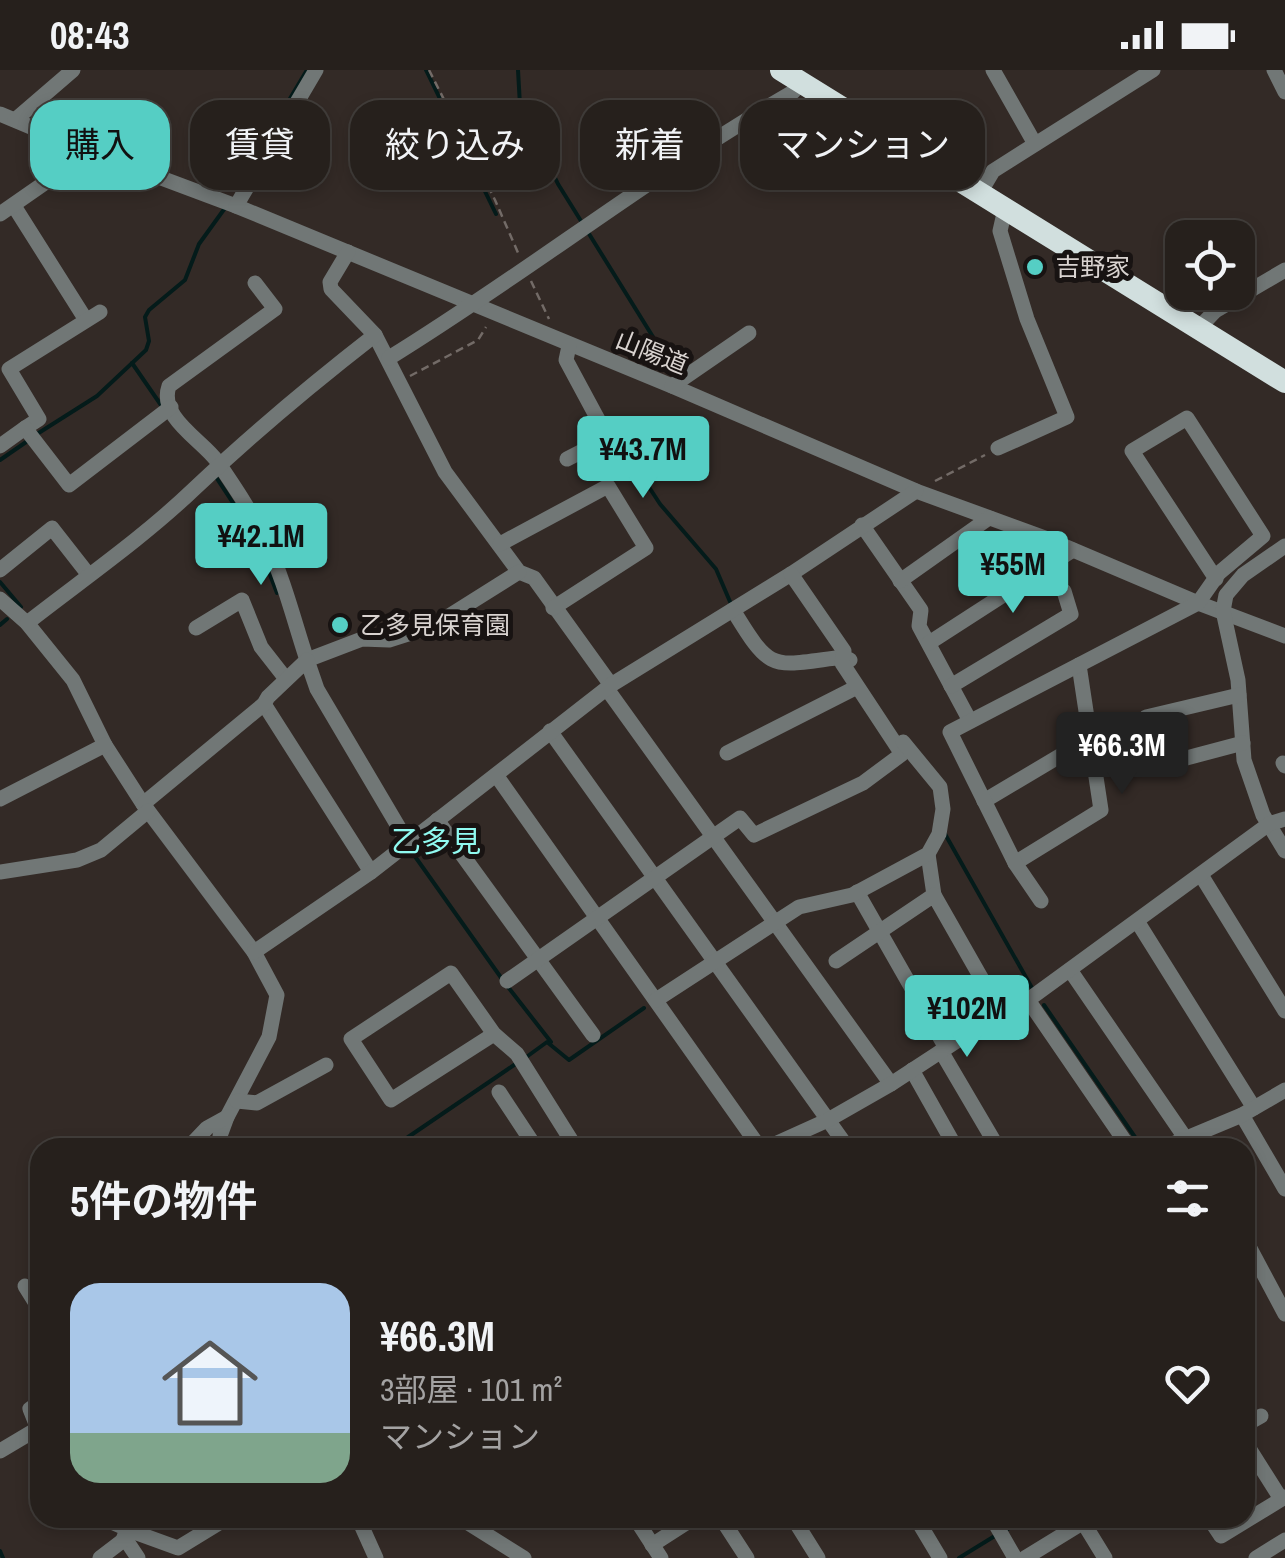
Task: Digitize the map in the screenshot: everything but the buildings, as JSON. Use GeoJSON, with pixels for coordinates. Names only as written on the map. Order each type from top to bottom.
{"type":"FeatureCollection","features":[{"type":"Feature","properties":{"kind":"highway"},"geometry":{"type":"LineString","coordinates":[[780,70],[1285,382]]}},
{"type":"Feature","properties":{"kind":"street"},"geometry":{"type":"LineString","coordinates":[[4,116],[73,70]]}},
{"type":"Feature","properties":{"kind":"street"},"geometry":{"type":"LineString","coordinates":[[231,204],[316,70]]}},
{"type":"Feature","properties":{"kind":"street"},"geometry":{"type":"LineString","coordinates":[[993,70],[1035,144]]}},
{"type":"Feature","properties":{"kind":"street"},"geometry":{"type":"LineString","coordinates":[[980,193],[993,171],[1154,70]]}},
{"type":"Feature","properties":{"kind":"street"},"geometry":{"type":"LineString","coordinates":[[1274,70],[1285,92]]}},
{"type":"Feature","properties":{"kind":"street"},"geometry":{"type":"LineString","coordinates":[[389,358],[474,306],[683,158],[802,83]]}},
{"type":"Feature","properties":{"kind":"street","name":"山陽道"},"geometry":{"type":"LineString","coordinates":[[4,116],[30,127]]}},
{"type":"Feature","properties":{"kind":"street","name":"山陽道"},"geometry":{"type":"LineString","coordinates":[[170,181],[672,386],[916,491],[1285,636]]}},
{"type":"Feature","properties":{"kind":"street"},"geometry":{"type":"LineString","coordinates":[[0,446],[30,436],[39,419],[9,369],[93,316],[7,210],[36,190]]}},
{"type":"Feature","properties":{"kind":"street"},"geometry":{"type":"LineString","coordinates":[[998,448],[1068,417],[1027,319],[1000,231],[1005,208]]}},
{"type":"Feature","properties":{"kind":"street"},"geometry":{"type":"LineString","coordinates":[[348,252],[330,282],[331,289],[375,335],[439,462],[520,572],[534,578],[712,836],[891,1084]]}},
{"type":"Feature","properties":{"kind":"street"},"geometry":{"type":"LineString","coordinates":[[1197,330],[1216,311],[1285,270]]}},
{"type":"Feature","properties":{"kind":"street"},"geometry":{"type":"LineString","coordinates":[[255,283],[275,309],[169,386],[166,410],[266,539],[318,689],[408,843]]}},
{"type":"Feature","properties":{"kind":"street"},"geometry":{"type":"LineString","coordinates":[[672,386],[749,333]]}},
{"type":"Feature","properties":{"kind":"street"},"geometry":{"type":"LineString","coordinates":[[27,624],[194,490],[285,405],[375,335]]}},
{"type":"Feature","properties":{"kind":"street"},"geometry":{"type":"LineString","coordinates":[[565,344],[566,360],[608,438],[567,460]]}},
{"type":"Feature","properties":{"kind":"street"},"geometry":{"type":"LineString","coordinates":[[30,436],[69,485],[166,410]]}},
{"type":"Feature","properties":{"kind":"street"},"geometry":{"type":"LineString","coordinates":[[1041,901],[1015,862],[950,732],[1198,604],[1237,556],[1263,536],[1187,418],[1132,452],[1216,579]]}},
{"type":"Feature","properties":{"kind":"street"},"geometry":{"type":"LineString","coordinates":[[500,544],[608,486],[646,548],[553,608]]}},
{"type":"Feature","properties":{"kind":"street"},"geometry":{"type":"LineString","coordinates":[[254,952],[371,872],[609,687],[916,491]]}},
{"type":"Feature","properties":{"kind":"street"},"geometry":{"type":"LineString","coordinates":[[900,581],[989,518]]}},
{"type":"Feature","properties":{"kind":"street"},"geometry":{"type":"LineString","coordinates":[[862,525],[920,610],[919,626],[970,722]]}},
{"type":"Feature","properties":{"kind":"street"},"geometry":{"type":"LineString","coordinates":[[0,570],[52,528],[88,574]]}},
{"type":"Feature","properties":{"kind":"street"},"geometry":{"type":"LineString","coordinates":[[1285,546],[1243,575],[1226,594],[1222,611],[1239,695],[1244,760],[1277,822],[1285,852]]}},
{"type":"Feature","properties":{"kind":"street"},"geometry":{"type":"LineString","coordinates":[[929,643],[1073,550]]}},
{"type":"Feature","properties":{"kind":"street"},"geometry":{"type":"LineString","coordinates":[[0,872],[77,860],[102,850],[308,660],[362,639],[389,640],[433,626],[520,572]]}},
{"type":"Feature","properties":{"kind":"street"},"geometry":{"type":"LineString","coordinates":[[508,981],[740,818],[754,836],[863,783],[902,754],[842,664],[844,650],[791,574]]}},
{"type":"Feature","properties":{"kind":"street"},"geometry":{"type":"LineString","coordinates":[[952,686],[1071,614],[1064,591]]}},
{"type":"Feature","properties":{"kind":"street"},"geometry":{"type":"LineString","coordinates":[[0,598],[27,624],[72,680],[105,745],[254,952],[276,995],[269,1038],[227,1116],[221,1138]]}},
{"type":"Feature","properties":{"kind":"street"},"geometry":{"type":"LineString","coordinates":[[196,628],[242,600],[261,647],[286,679]]}},
{"type":"Feature","properties":{"kind":"street"},"geometry":{"type":"LineString","coordinates":[[656,1000],[774,921],[816,901],[858,892],[928,854],[939,834],[944,809],[940,787],[910,753],[848,658],[783,665],[771,661],[732,610]]}},
{"type":"Feature","properties":{"kind":"street"},"geometry":{"type":"LineString","coordinates":[[1015,862],[1102,810],[1079,665]]}},
{"type":"Feature","properties":{"kind":"street"},"geometry":{"type":"LineString","coordinates":[[728,753],[858,687]]}},
{"type":"Feature","properties":{"kind":"street"},"geometry":{"type":"LineString","coordinates":[[1146,716],[1239,695]]}},
{"type":"Feature","properties":{"kind":"street"},"geometry":{"type":"LineString","coordinates":[[264,704],[371,872]]}},
{"type":"Feature","properties":{"kind":"street"},"geometry":{"type":"LineString","coordinates":[[550,731],[841,1138]]}},
{"type":"Feature","properties":{"kind":"street"},"geometry":{"type":"LineString","coordinates":[[984,801],[1090,738]]}},
{"type":"Feature","properties":{"kind":"street"},"geometry":{"type":"LineString","coordinates":[[1145,770],[1243,743]]}},
{"type":"Feature","properties":{"kind":"street"},"geometry":{"type":"LineString","coordinates":[[0,799],[105,745]]}},
{"type":"Feature","properties":{"kind":"street"},"geometry":{"type":"LineString","coordinates":[[496,774],[756,1138]]}},
{"type":"Feature","properties":{"kind":"street"},"geometry":{"type":"LineString","coordinates":[[438,820],[593,1035]]}},
{"type":"Feature","properties":{"kind":"street"},"geometry":{"type":"LineString","coordinates":[[786,1138],[828,1120],[891,1084],[1014,1003],[1028,1000],[1277,822]]}},
{"type":"Feature","properties":{"kind":"street"},"geometry":{"type":"LineString","coordinates":[[928,854],[934,895],[1000,1012]]}},
{"type":"Feature","properties":{"kind":"street"},"geometry":{"type":"LineString","coordinates":[[1201,875],[1285,1011]]}},
{"type":"Feature","properties":{"kind":"street"},"geometry":{"type":"LineString","coordinates":[[858,892],[992,1138]]}},
{"type":"Feature","properties":{"kind":"street"},"geometry":{"type":"LineString","coordinates":[[836,961],[934,895]]}},
{"type":"Feature","properties":{"kind":"street"},"geometry":{"type":"LineString","coordinates":[[1137,921],[1248,1111],[1285,1189]]}},
{"type":"Feature","properties":{"kind":"street"},"geometry":{"type":"LineString","coordinates":[[1070,970],[1188,1138]]}},
{"type":"Feature","properties":{"kind":"street"},"geometry":{"type":"LineString","coordinates":[[494,1034],[391,1100],[351,1039],[452,973],[494,1034],[521,1060],[570,1138]]}},
{"type":"Feature","properties":{"kind":"street"},"geometry":{"type":"LineString","coordinates":[[1028,1000],[1123,1138]]}},
{"type":"Feature","properties":{"kind":"street"},"geometry":{"type":"LineString","coordinates":[[237,1101],[258,1104],[326,1065]]}},
{"type":"Feature","properties":{"kind":"street"},"geometry":{"type":"LineString","coordinates":[[912,1070],[950,1138]]}},
{"type":"Feature","properties":{"kind":"street"},"geometry":{"type":"LineString","coordinates":[[1198,1138],[1285,1090]]}},
{"type":"Feature","properties":{"kind":"street"},"geometry":{"type":"LineString","coordinates":[[499,1092],[529,1138]]}},
{"type":"Feature","properties":{"kind":"street"},"geometry":{"type":"LineString","coordinates":[[198,1138],[227,1116]]}},
{"type":"Feature","properties":{"kind":"street"},"geometry":{"type":"LineString","coordinates":[[1255,1258],[1285,1314]]}},
{"type":"Feature","properties":{"kind":"street"},"geometry":{"type":"LineString","coordinates":[[25,1286],[30,1294]]}},
{"type":"Feature","properties":{"kind":"street"},"geometry":{"type":"LineString","coordinates":[[1255,1419],[1261,1416]]}},
{"type":"Feature","properties":{"kind":"street"},"geometry":{"type":"LineString","coordinates":[[0,1452],[30,1436]]}},
{"type":"Feature","properties":{"kind":"street"},"geometry":{"type":"LineString","coordinates":[[1255,1457],[1283,1498],[1255,1515]]}},
{"type":"Feature","properties":{"kind":"street"},"geometry":{"type":"LineString","coordinates":[[119,1528],[178,1548],[210,1528]]}},
{"type":"Feature","properties":{"kind":"street"},"geometry":{"type":"LineString","coordinates":[[362,1528],[376,1558]]}},
{"type":"Feature","properties":{"kind":"street"},"geometry":{"type":"LineString","coordinates":[[476,1528],[524,1558]]}},
{"type":"Feature","properties":{"kind":"street"},"geometry":{"type":"LineString","coordinates":[[642,1528],[657,1551],[683,1528]]}},
{"type":"Feature","properties":{"kind":"street"},"geometry":{"type":"LineString","coordinates":[[726,1528],[746,1558]]}},
{"type":"Feature","properties":{"kind":"street"},"geometry":{"type":"LineString","coordinates":[[799,1528],[818,1558]]}},
{"type":"Feature","properties":{"kind":"street"},"geometry":{"type":"LineString","coordinates":[[922,1528],[940,1558]]}},
{"type":"Feature","properties":{"kind":"street"},"geometry":{"type":"LineString","coordinates":[[998,1528],[1015,1558]]}},
{"type":"Feature","properties":{"kind":"street"},"geometry":{"type":"LineString","coordinates":[[1025,1558],[1074,1528]]}},
{"type":"Feature","properties":{"kind":"street"},"geometry":{"type":"LineString","coordinates":[[1091,1528],[1105,1558]]}},
{"type":"Feature","properties":{"kind":"street"},"geometry":{"type":"LineString","coordinates":[[100,1558],[129,1534]]}},
{"type":"Feature","properties":{"kind":"street"},"geometry":{"type":"LineString","coordinates":[[129,1534],[138,1558]]}},
{"type":"Feature","properties":{"kind":"street"},"geometry":{"type":"LineString","coordinates":[[1256,1558],[1285,1540]]}},
{"type":"Feature","properties":{"kind":"path"},"geometry":{"type":"LineString","coordinates":[[429,70],[565,344]]}},
{"type":"Feature","properties":{"kind":"path"},"geometry":{"type":"LineString","coordinates":[[400,382],[478,340],[494,315]]}},
{"type":"Feature","properties":{"kind":"path"},"geometry":{"type":"LineString","coordinates":[[916,491],[998,448]]}},
{"type":"Feature","properties":{"kind":"waterway"},"geometry":{"type":"LineString","coordinates":[[289,100],[307,70]]}},
{"type":"Feature","properties":{"kind":"waterway"},"geometry":{"type":"LineString","coordinates":[[426,70],[496,214]]}},
{"type":"Feature","properties":{"kind":"waterway"},"geometry":{"type":"LineString","coordinates":[[518,70],[520,105],[558,184],[581,221]]}},
{"type":"Feature","properties":{"kind":"waterway"},"geometry":{"type":"LineString","coordinates":[[37,434],[97,396],[146,350],[149,341],[145,317],[185,280],[199,244],[225,208]]}},
{"type":"Feature","properties":{"kind":"waterway"},"geometry":{"type":"LineString","coordinates":[[586,229],[676,374]]}},
{"type":"Feature","properties":{"kind":"waterway"},"geometry":{"type":"LineString","coordinates":[[132,363],[163,408]]}},
{"type":"Feature","properties":{"kind":"waterway"},"geometry":{"type":"LineString","coordinates":[[613,432],[660,504],[716,569],[731,604]]}},
{"type":"Feature","properties":{"kind":"waterway"},"geometry":{"type":"LineString","coordinates":[[0,460],[29,440]]}},
{"type":"Feature","properties":{"kind":"waterway"},"geometry":{"type":"LineString","coordinates":[[214,474],[256,538],[277,593]]}},
{"type":"Feature","properties":{"kind":"waterway"},"geometry":{"type":"LineString","coordinates":[[0,582],[21,607]]}},
{"type":"Feature","properties":{"kind":"waterway"},"geometry":{"type":"LineString","coordinates":[[0,625],[7,619]]}},
{"type":"Feature","properties":{"kind":"waterway"},"geometry":{"type":"LineString","coordinates":[[945,834],[1032,988]]}},
{"type":"Feature","properties":{"kind":"waterway"},"geometry":{"type":"LineString","coordinates":[[409,848],[502,979]]}},
{"type":"Feature","properties":{"kind":"waterway"},"geometry":{"type":"LineString","coordinates":[[508,987],[551,1042]]}},
{"type":"Feature","properties":{"kind":"waterway"},"geometry":{"type":"LineString","coordinates":[[1044,1005],[1136,1138]]}},
{"type":"Feature","properties":{"kind":"waterway"},"geometry":{"type":"LineString","coordinates":[[525,1058],[547,1042],[569,1060],[644,1008]]}},
{"type":"Feature","properties":{"kind":"waterway"},"geometry":{"type":"LineString","coordinates":[[407,1138],[517,1063]]}},
{"type":"Feature","properties":{"kind":"waterway"},"geometry":{"type":"LineString","coordinates":[[959,1558],[998,1534]]}},
{"type":"Feature","properties":{"kind":"waterway"},"geometry":{"type":"LineString","coordinates":[[0,1551],[3,1558]]}},
{"type":"Feature","properties":{"kind":"place","name":"吉野家"},"geometry":{"type":"Point","coordinates":[1035,267]}},
{"type":"Feature","properties":{"kind":"place","name":"乙多見保育園"},"geometry":{"type":"Point","coordinates":[340,625]}},
{"type":"Feature","properties":{"kind":"district","name":"乙多見"},"geometry":{"type":"Point","coordinates":[436,841]}}]}
